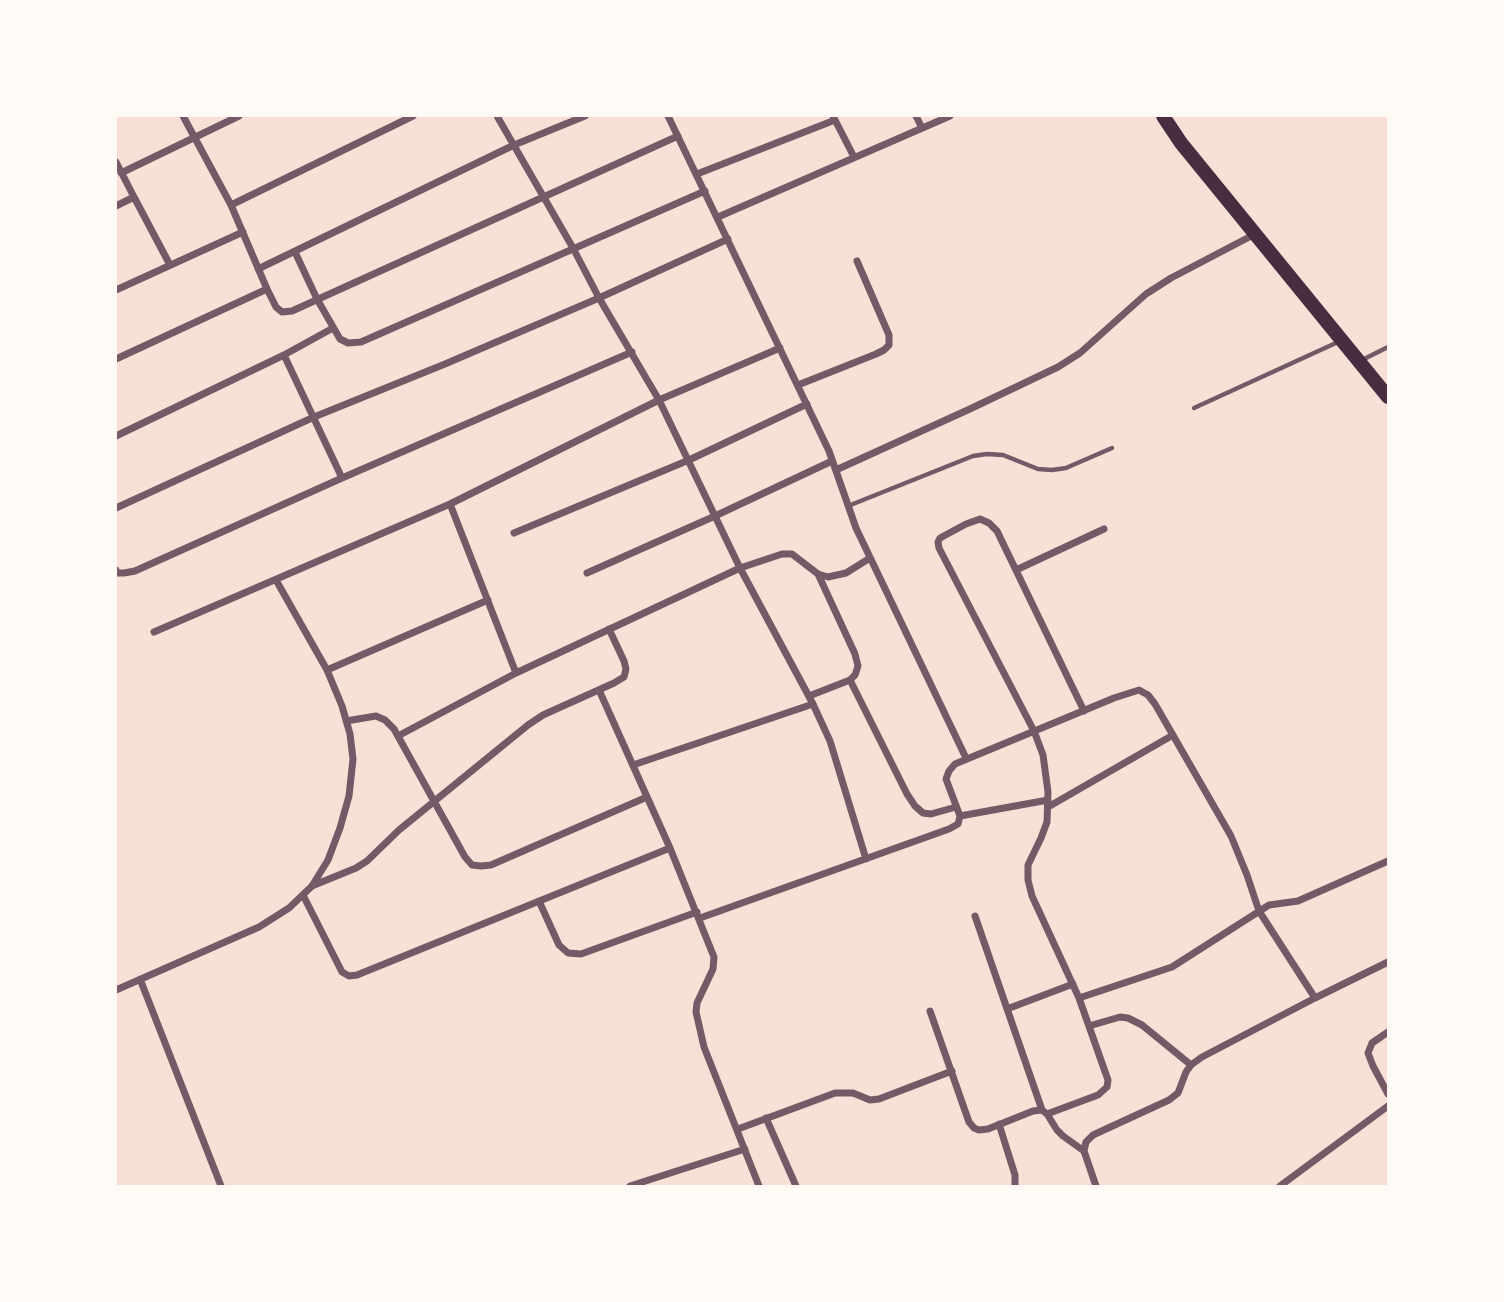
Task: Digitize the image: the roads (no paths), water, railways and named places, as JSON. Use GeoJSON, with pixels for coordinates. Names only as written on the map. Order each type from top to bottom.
{"type":"FeatureCollection","features":[{"type":"Feature","properties":{"kind":"highway"},"geometry":{"type":"LineString","coordinates":[[1163,116],[1181,143],[1388,397]]}},
{"type":"Feature","properties":{"kind":"street"},"geometry":{"type":"LineString","coordinates":[[183,116],[231,205],[276,307],[282,312],[292,311],[678,136]]}},
{"type":"Feature","properties":{"kind":"street"},"geometry":{"type":"LineString","coordinates":[[121,173],[239,116]]}},
{"type":"Feature","properties":{"kind":"street"},"geometry":{"type":"LineString","coordinates":[[231,205],[413,116]]}},
{"type":"Feature","properties":{"kind":"street"},"geometry":{"type":"LineString","coordinates":[[497,116],[659,400],[740,568],[813,704],[830,741],[866,859]]}},
{"type":"Feature","properties":{"kind":"street"},"geometry":{"type":"LineString","coordinates":[[258,269],[570,118],[585,116]]}},
{"type":"Feature","properties":{"kind":"street"},"geometry":{"type":"LineString","coordinates":[[668,116],[798,384],[836,470],[847,506],[870,558],[966,758]]}},
{"type":"Feature","properties":{"kind":"street"},"geometry":{"type":"LineString","coordinates":[[916,116],[922,128]]}},
{"type":"Feature","properties":{"kind":"street"},"geometry":{"type":"LineString","coordinates":[[718,217],[950,116]]}},
{"type":"Feature","properties":{"kind":"street"},"geometry":{"type":"LineString","coordinates":[[697,174],[834,118],[854,158]]}},
{"type":"Feature","properties":{"kind":"street"},"geometry":{"type":"LineString","coordinates":[[116,162],[170,265]]}},
{"type":"Feature","properties":{"kind":"street"},"geometry":{"type":"LineString","coordinates":[[295,252],[317,299],[341,339],[348,343],[361,342],[705,191]]}},
{"type":"Feature","properties":{"kind":"street"},"geometry":{"type":"LineString","coordinates":[[116,206],[134,197]]}},
{"type":"Feature","properties":{"kind":"street"},"geometry":{"type":"LineString","coordinates":[[116,290],[243,232]]}},
{"type":"Feature","properties":{"kind":"street"},"geometry":{"type":"LineString","coordinates":[[836,470],[1058,367],[1089,345],[1146,294],[1255,234]]}},
{"type":"Feature","properties":{"kind":"street"},"geometry":{"type":"LineString","coordinates":[[116,508],[314,417],[458,359],[728,239]]}},
{"type":"Feature","properties":{"kind":"street"},"geometry":{"type":"LineString","coordinates":[[798,384],[876,354],[889,345],[890,335],[857,261]]}},
{"type":"Feature","properties":{"kind":"street"},"geometry":{"type":"LineString","coordinates":[[116,359],[267,289]]}},
{"type":"Feature","properties":{"kind":"street"},"geometry":{"type":"LineString","coordinates":[[116,436],[284,355],[333,328]]}},
{"type":"Feature","properties":{"kind":"street"},"geometry":{"type":"LineString","coordinates":[[153,632],[450,504],[659,400],[780,348]]}},
{"type":"Feature","properties":{"kind":"street"},"geometry":{"type":"LineString","coordinates":[[116,570],[117,573],[135,571],[632,352]]}},
{"type":"Feature","properties":{"kind":"street"},"geometry":{"type":"LineString","coordinates":[[284,355],[342,478]]}},
{"type":"Feature","properties":{"kind":"street"},"geometry":{"type":"LineString","coordinates":[[514,533],[689,460],[807,404]]}},
{"type":"Feature","properties":{"kind":"street"},"geometry":{"type":"LineString","coordinates":[[587,573],[832,461]]}},
{"type":"Feature","properties":{"kind":"street"},"geometry":{"type":"LineString","coordinates":[[450,504],[516,673]]}},
{"type":"Feature","properties":{"kind":"street"},"geometry":{"type":"LineString","coordinates":[[930,1011],[969,1122],[974,1128],[988,1129],[1033,1111],[1044,1112],[1098,1095],[1107,1087],[1108,1080],[1079,998],[1032,896],[1028,880],[1028,865],[1047,822],[1043,755],[1034,731],[939,548],[940,538],[980,519],[997,531],[1084,710]]}},
{"type":"Feature","properties":{"kind":"street"},"geometry":{"type":"LineString","coordinates":[[1016,570],[1104,529]]}},
{"type":"Feature","properties":{"kind":"street"},"geometry":{"type":"LineString","coordinates":[[398,736],[516,673],[740,568],[782,554],[792,554],[828,577],[846,573],[870,558]]}},
{"type":"Feature","properties":{"kind":"street"},"geometry":{"type":"LineString","coordinates":[[809,696],[850,680],[858,666],[818,573]]}},
{"type":"Feature","properties":{"kind":"street"},"geometry":{"type":"LineString","coordinates":[[116,990],[259,927],[289,908],[303,895],[328,860],[349,796],[353,759],[350,734],[327,670],[276,580]]}},
{"type":"Feature","properties":{"kind":"street"},"geometry":{"type":"LineString","coordinates":[[327,670],[488,600]]}},
{"type":"Feature","properties":{"kind":"street"},"geometry":{"type":"LineString","coordinates":[[312,886],[367,861],[399,830],[528,725],[543,715],[624,677],[624,661],[609,629]]}},
{"type":"Feature","properties":{"kind":"street"},"geometry":{"type":"LineString","coordinates":[[850,680],[915,806],[923,813],[931,814],[956,807]]}},
{"type":"Feature","properties":{"kind":"street"},"geometry":{"type":"LineString","coordinates":[[598,690],[670,848],[714,957],[713,969],[695,1012],[704,1046],[759,1186]]}},
{"type":"Feature","properties":{"kind":"street"},"geometry":{"type":"LineString","coordinates":[[539,901],[559,945],[568,953],[582,954],[866,859],[958,824],[960,816],[946,779],[948,771],[955,764],[1139,690],[1148,695],[1155,704],[1231,836],[1259,911],[1315,998]]}},
{"type":"Feature","properties":{"kind":"street"},"geometry":{"type":"LineString","coordinates":[[633,765],[813,704]]}},
{"type":"Feature","properties":{"kind":"street"},"geometry":{"type":"LineString","coordinates":[[346,721],[376,716],[386,720],[398,736],[472,865],[491,864],[647,797]]}},
{"type":"Feature","properties":{"kind":"street"},"geometry":{"type":"LineString","coordinates":[[960,816],[1048,804],[1173,735]]}},
{"type":"Feature","properties":{"kind":"street"},"geometry":{"type":"LineString","coordinates":[[303,895],[336,962],[342,972],[349,976],[368,971],[670,848]]}},
{"type":"Feature","properties":{"kind":"street"},"geometry":{"type":"LineString","coordinates":[[1079,998],[1172,967],[1269,905],[1298,901],[1388,861]]}},
{"type":"Feature","properties":{"kind":"street"},"geometry":{"type":"LineString","coordinates":[[975,916],[1044,1112],[1063,1136],[1084,1151]]}},
{"type":"Feature","properties":{"kind":"street"},"geometry":{"type":"LineString","coordinates":[[1096,1186],[1084,1151],[1086,1142],[1093,1135],[1178,1094],[1191,1065],[1388,962]]}},
{"type":"Feature","properties":{"kind":"street"},"geometry":{"type":"LineString","coordinates":[[140,979],[221,1186]]}},
{"type":"Feature","properties":{"kind":"street"},"geometry":{"type":"LineString","coordinates":[[1007,1009],[1073,984]]}},
{"type":"Feature","properties":{"kind":"street"},"geometry":{"type":"LineString","coordinates":[[1089,1026],[1120,1017],[1128,1018],[1142,1025],[1191,1065]]}},
{"type":"Feature","properties":{"kind":"street"},"geometry":{"type":"LineString","coordinates":[[1388,1032],[1372,1043],[1368,1053],[1388,1094]]}},
{"type":"Feature","properties":{"kind":"street"},"geometry":{"type":"LineString","coordinates":[[738,1129],[835,1093],[853,1093],[870,1100],[879,1099],[951,1071]]}},
{"type":"Feature","properties":{"kind":"street"},"geometry":{"type":"LineString","coordinates":[[1280,1186],[1388,1106]]}},
{"type":"Feature","properties":{"kind":"street"},"geometry":{"type":"LineString","coordinates":[[766,1118],[796,1186]]}},
{"type":"Feature","properties":{"kind":"street"},"geometry":{"type":"LineString","coordinates":[[999,1124],[1015,1175],[1015,1186]]}},
{"type":"Feature","properties":{"kind":"street"},"geometry":{"type":"LineString","coordinates":[[630,1186],[745,1149]]}},
{"type":"Feature","properties":{"kind":"lane"},"geometry":{"type":"LineString","coordinates":[[1194,408],[1342,340]]}},
{"type":"Feature","properties":{"kind":"lane"},"geometry":{"type":"LineString","coordinates":[[1360,361],[1388,347]]}},
{"type":"Feature","properties":{"kind":"lane"},"geometry":{"type":"LineString","coordinates":[[847,506],[973,456],[1003,455],[1038,469],[1052,470],[1066,468],[1112,448]]}}]}
